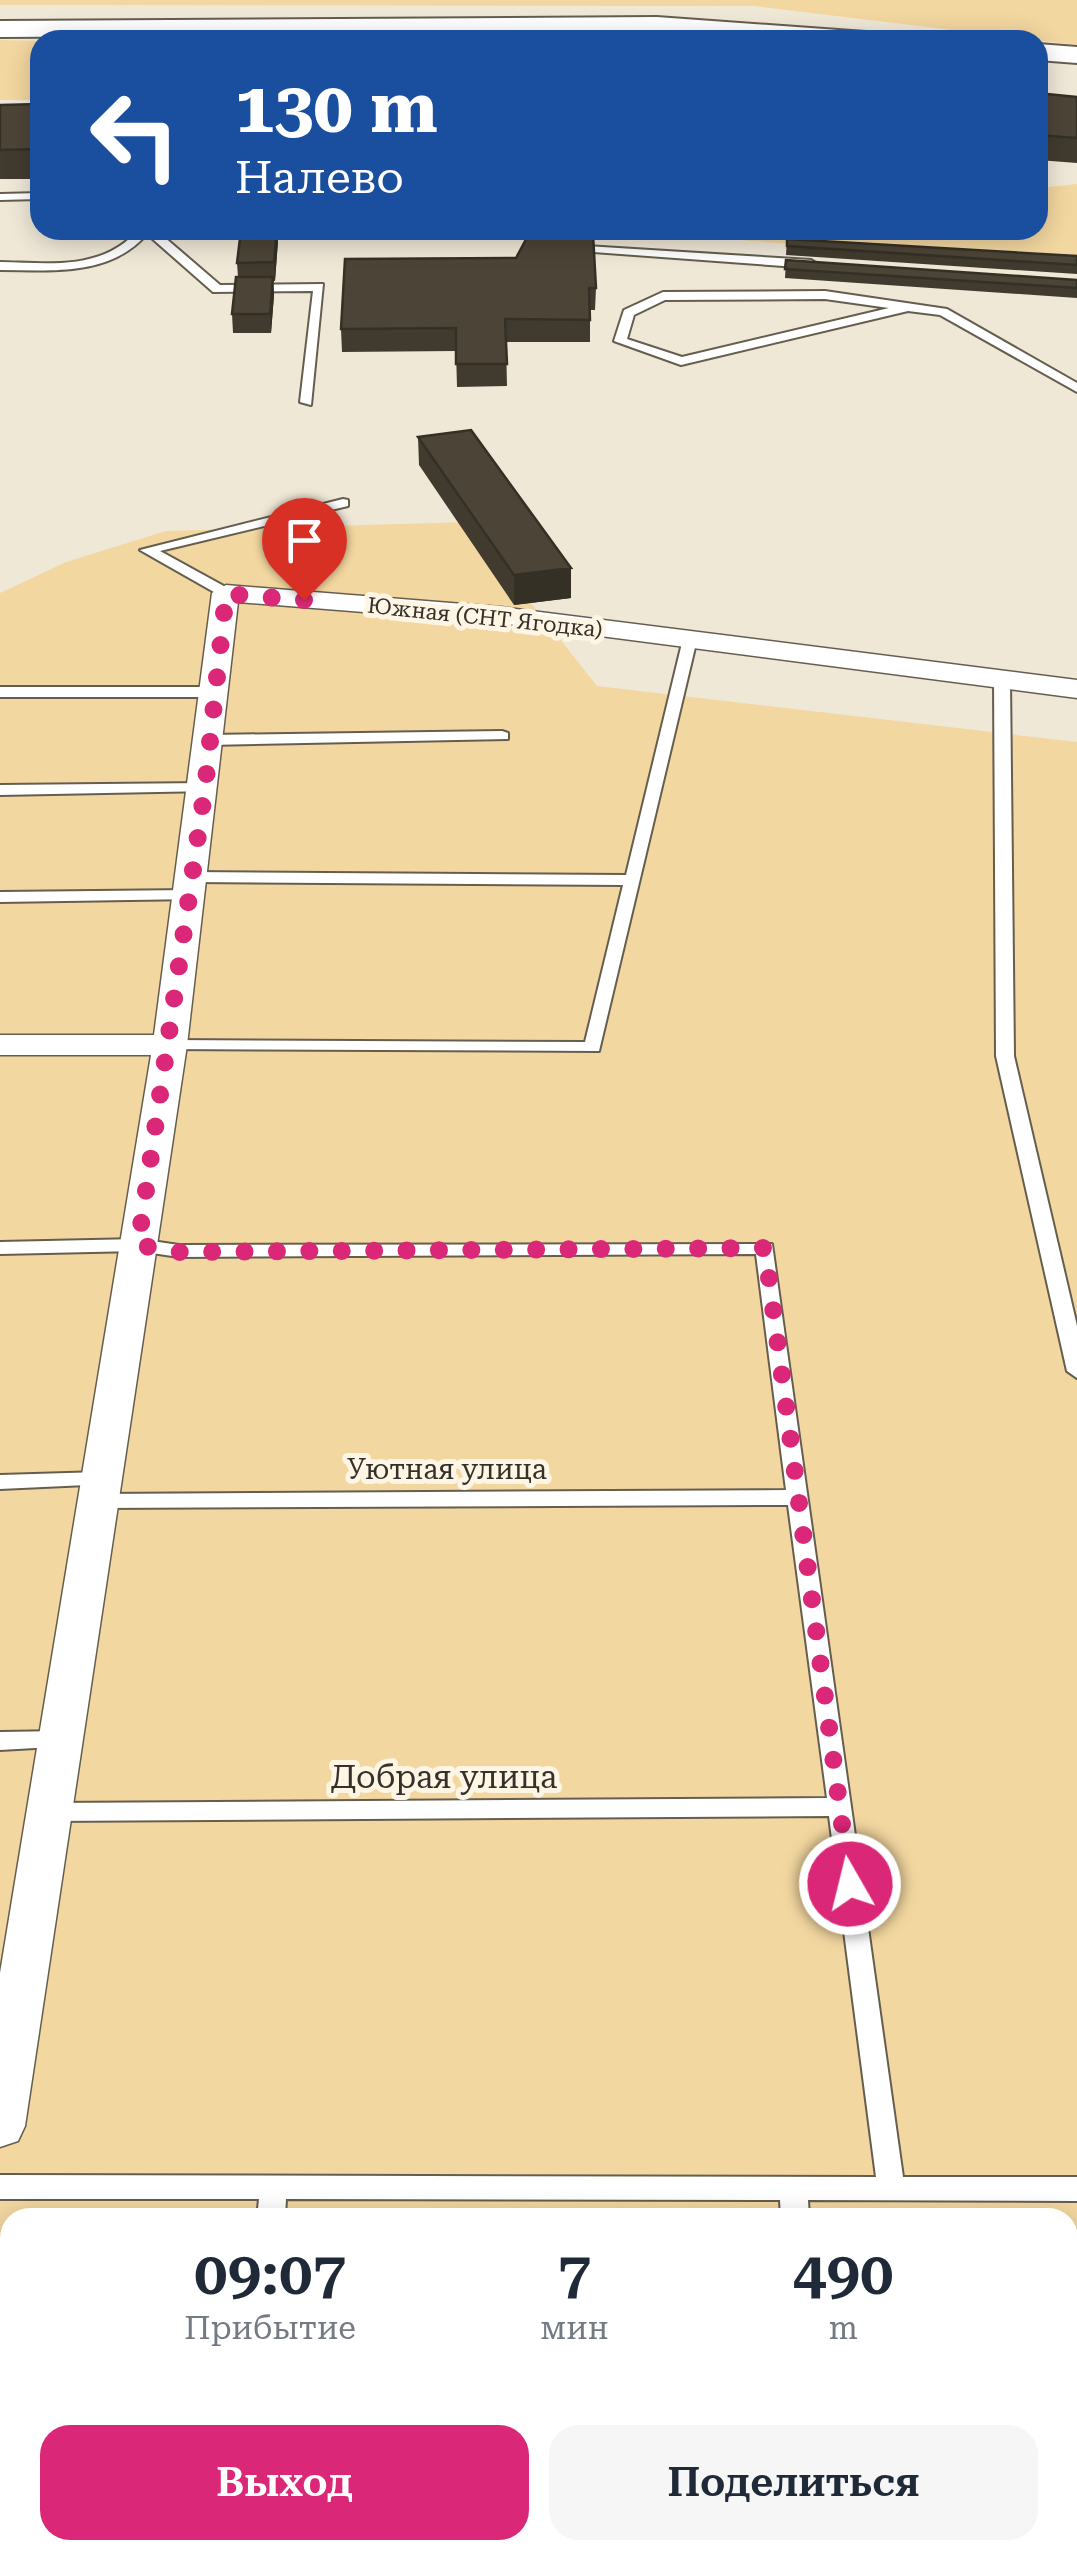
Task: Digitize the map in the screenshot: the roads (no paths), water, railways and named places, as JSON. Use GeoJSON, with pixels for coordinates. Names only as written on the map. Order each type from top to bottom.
{"type":"FeatureCollection","features":[{"type":"Feature","properties":{"kind":"main road"},"geometry":{"type":"LineString","coordinates":[[381,30],[657,25],[727,30]]}},
{"type":"Feature","properties":{"kind":"main road"},"geometry":{"type":"LineString","coordinates":[[0,29],[32,30]]}},
{"type":"Feature","properties":{"kind":"main road"},"geometry":{"type":"LineString","coordinates":[[1048,53],[1077,55]]}},
{"type":"Feature","properties":{"kind":"street","name":"Южная (СНТ Ягодка)"},"geometry":{"type":"LineString","coordinates":[[226,594],[501,615],[1077,689]]}},
{"type":"Feature","properties":{"kind":"street"},"geometry":{"type":"LineString","coordinates":[[2,2110],[170,1045],[205,788],[226,594]]}},
{"type":"Feature","properties":{"kind":"street"},"geometry":{"type":"LineString","coordinates":[[0,1045],[170,1045]]}},
{"type":"Feature","properties":{"kind":"lane"},"geometry":{"type":"LineString","coordinates":[[0,197],[30,196]]}},
{"type":"Feature","properties":{"kind":"lane"},"geometry":{"type":"LineString","coordinates":[[0,266],[101,264],[132,248],[138,240]]}},
{"type":"Feature","properties":{"kind":"lane"},"geometry":{"type":"LineString","coordinates":[[158,240],[217,289],[319,287],[306,402]]}},
{"type":"Feature","properties":{"kind":"lane"},"geometry":{"type":"LineString","coordinates":[[556,247],[826,265]]}},
{"type":"Feature","properties":{"kind":"lane"},"geometry":{"type":"LineString","coordinates":[[908,306],[681,361],[620,341],[628,314],[663,296],[825,295],[908,306],[943,312],[1077,388]]}},
{"type":"Feature","properties":{"kind":"lane"},"geometry":{"type":"LineString","coordinates":[[226,594],[147,550],[343,503]]}},
{"type":"Feature","properties":{"kind":"lane"},"geometry":{"type":"LineString","coordinates":[[170,1045],[593,1046],[690,639]]}},
{"type":"Feature","properties":{"kind":"lane"},"geometry":{"type":"LineString","coordinates":[[1002,679],[1005,1056],[1077,1371]]}},
{"type":"Feature","properties":{"kind":"lane"},"geometry":{"type":"LineString","coordinates":[[0,692],[215,692]]}},
{"type":"Feature","properties":{"kind":"lane"},"geometry":{"type":"LineString","coordinates":[[208,740],[502,736]]}},
{"type":"Feature","properties":{"kind":"lane"},"geometry":{"type":"LineString","coordinates":[[0,790],[205,788]]}},
{"type":"Feature","properties":{"kind":"lane"},"geometry":{"type":"LineString","coordinates":[[0,897],[191,886],[633,880]]}},
{"type":"Feature","properties":{"kind":"lane"},"geometry":{"type":"LineString","coordinates":[[0,1248],[138,1245],[179,1252],[765,1248],[891,2189]]}},
{"type":"Feature","properties":{"kind":"lane","name":"Уютная улица"},"geometry":{"type":"LineString","coordinates":[[0,1482],[99,1490],[798,1497]]}},
{"type":"Feature","properties":{"kind":"lane"},"geometry":{"type":"LineString","coordinates":[[0,1741],[62,1740]]}},
{"type":"Feature","properties":{"kind":"lane","name":"Добрая улица"},"geometry":{"type":"LineString","coordinates":[[48,1812],[840,1807]]}},
{"type":"Feature","properties":{"kind":"lane"},"geometry":{"type":"LineString","coordinates":[[0,2187],[1077,2190]]}},
{"type":"Feature","properties":{"kind":"lane"},"geometry":{"type":"LineString","coordinates":[[272,2208],[273,2188]]}},
{"type":"Feature","properties":{"kind":"lane"},"geometry":{"type":"LineString","coordinates":[[793,2189],[794,2208]]}}]}
